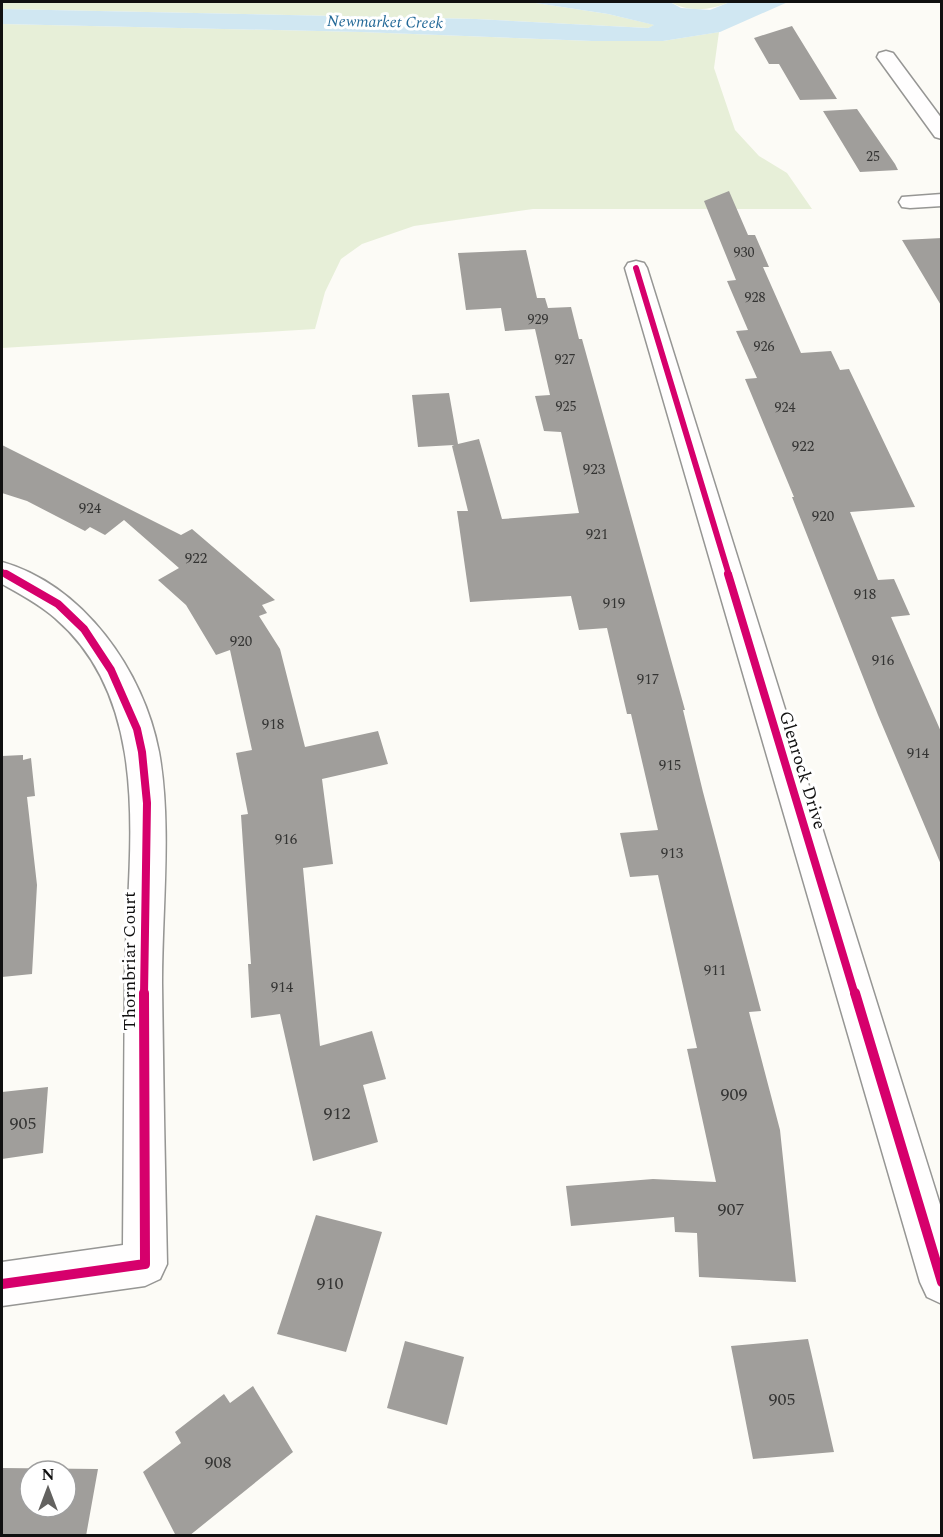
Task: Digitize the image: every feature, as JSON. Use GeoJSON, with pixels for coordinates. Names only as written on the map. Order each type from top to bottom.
{"type":"FeatureCollection","features":[{"type":"Feature","properties":{"kind":"street"},"geometry":{"type":"LineString","coordinates":[[886,57],[942,133]]}},
{"type":"Feature","properties":{"kind":"street"},"geometry":{"type":"LineString","coordinates":[[910,202],[942,200]]}},
{"type":"Feature","properties":{"kind":"street","name":"Glenrock Drive"},"geometry":{"type":"LineString","coordinates":[[636,268],[942,1282]]}},
{"type":"Feature","properties":{"kind":"street","name":"Thornbriar Court"},"geometry":{"type":"LineString","coordinates":[[2,573],[34,589],[74,617],[99,650],[120,688],[137,729],[144,764],[146,800],[145,1264],[2,1284]]}},
{"type":"Feature","properties":{"kind":"green space"},"geometry":{"type":"Polygon","coordinates":[[[2,2],[529,2],[608,14],[655,25],[648,28],[476,19],[2,9],[2,2]]]}},
{"type":"Feature","properties":{"kind":"green space"},"geometry":{"type":"Polygon","coordinates":[[[670,2],[730,2],[715,7],[693,9],[670,2]]]}},
{"type":"Feature","properties":{"kind":"green space"},"geometry":{"type":"Polygon","coordinates":[[[2,24],[361,32],[592,41],[663,41],[719,32],[714,68],[735,130],[759,156],[787,173],[812,209],[533,209],[414,226],[362,244],[341,259],[325,292],[315,329],[2,348],[2,24]]]}},
{"type":"Feature","properties":{"kind":"water","name":"Newmarket Creek"},"geometry":{"type":"Polygon","coordinates":[[[529,2],[670,2],[681,8],[710,10],[730,2],[788,2],[720,32],[663,41],[592,41],[361,32],[2,24],[2,9],[476,19],[648,28],[654,25],[608,14],[529,2]]]}},
{"type":"Feature","properties":{"kind":"building"},"geometry":{"type":"Polygon","coordinates":[[[792,26],[837,99],[800,100],[779,64],[769,64],[754,38],[792,26]]]}},
{"type":"Feature","properties":{"kind":"building"},"geometry":{"type":"Polygon","coordinates":[[[857,109],[898,170],[860,172],[823,111],[857,109]]]}},
{"type":"Feature","properties":{"kind":"building"},"geometry":{"type":"Polygon","coordinates":[[[729,191],[748,235],[755,235],[769,267],[763,267],[801,353],[831,351],[840,370],[849,369],[915,507],[850,512],[878,580],[894,579],[910,615],[891,617],[942,734],[942,867],[878,715],[792,497],[794,497],[745,379],[757,378],[736,331],[748,330],[727,281],[736,280],[704,201],[729,191]]]}},
{"type":"Feature","properties":{"kind":"building"},"geometry":{"type":"Polygon","coordinates":[[[942,238],[942,307],[902,240],[942,238]]]}},
{"type":"Feature","properties":{"kind":"building"},"geometry":{"type":"Polygon","coordinates":[[[526,250],[537,298],[545,298],[548,308],[571,307],[579,339],[582,339],[685,710],[683,710],[703,792],[761,1011],[749,1012],[780,1130],[796,1282],[699,1277],[697,1233],[675,1232],[674,1217],[571,1226],[566,1186],[653,1179],[716,1182],[687,1049],[697,1048],[658,875],[630,877],[620,833],[658,830],[631,714],[627,714],[607,628],[579,630],[571,596],[470,602],[457,511],[468,511],[452,446],[454,445],[418,447],[412,395],[449,393],[458,444],[479,439],[502,519],[579,513],[561,432],[544,431],[535,396],[550,395],[535,329],[505,331],[501,308],[466,310],[458,253],[526,250]]]}},
{"type":"Feature","properties":{"kind":"building"},"geometry":{"type":"Polygon","coordinates":[[[2,445],[181,535],[192,529],[275,600],[262,605],[267,613],[259,616],[280,649],[305,747],[378,731],[388,764],[322,779],[333,864],[303,868],[320,1046],[372,1031],[386,1079],[363,1085],[378,1142],[313,1161],[280,1014],[251,1018],[248,964],[251,964],[241,815],[248,814],[236,753],[252,750],[230,650],[216,655],[186,605],[158,580],[179,568],[124,520],[105,535],[90,527],[85,531],[27,501],[2,493],[2,445]]]}},
{"type":"Feature","properties":{"kind":"building"},"geometry":{"type":"Polygon","coordinates":[[[23,755],[23,760],[31,758],[35,796],[27,797],[37,885],[32,974],[2,977],[2,756],[23,755]]]}},
{"type":"Feature","properties":{"kind":"building"},"geometry":{"type":"Polygon","coordinates":[[[48,1087],[43,1153],[2,1159],[2,1092],[48,1087]]]}},
{"type":"Feature","properties":{"kind":"building"},"geometry":{"type":"Polygon","coordinates":[[[316,1215],[382,1232],[346,1352],[277,1334],[316,1215]]]}},
{"type":"Feature","properties":{"kind":"building"},"geometry":{"type":"Polygon","coordinates":[[[808,1339],[834,1452],[753,1459],[731,1346],[808,1339]]]}},
{"type":"Feature","properties":{"kind":"building"},"geometry":{"type":"Polygon","coordinates":[[[405,1341],[464,1357],[447,1425],[387,1408],[405,1341]]]}},
{"type":"Feature","properties":{"kind":"building"},"geometry":{"type":"Polygon","coordinates":[[[253,1386],[293,1452],[189,1536],[176,1536],[143,1472],[181,1443],[175,1432],[224,1394],[230,1403],[253,1386]]]}},
{"type":"Feature","properties":{"kind":"building"},"geometry":{"type":"Polygon","coordinates":[[[2,1468],[18,1468],[18,1519],[78,1519],[78,1469],[98,1469],[86,1536],[2,1536],[2,1468]]]}},
{"type":"Feature","properties":{"kind":"cycle path"},"geometry":{"type":"LineString","coordinates":[[636,268],[942,1282]]}},
{"type":"Feature","properties":{"kind":"cycle path"},"geometry":{"type":"LineString","coordinates":[[2,572],[58,604],[84,629],[103,656],[119,684],[137,729],[146,777],[147,803],[144,913],[145,1264],[2,1284]]}}]}
